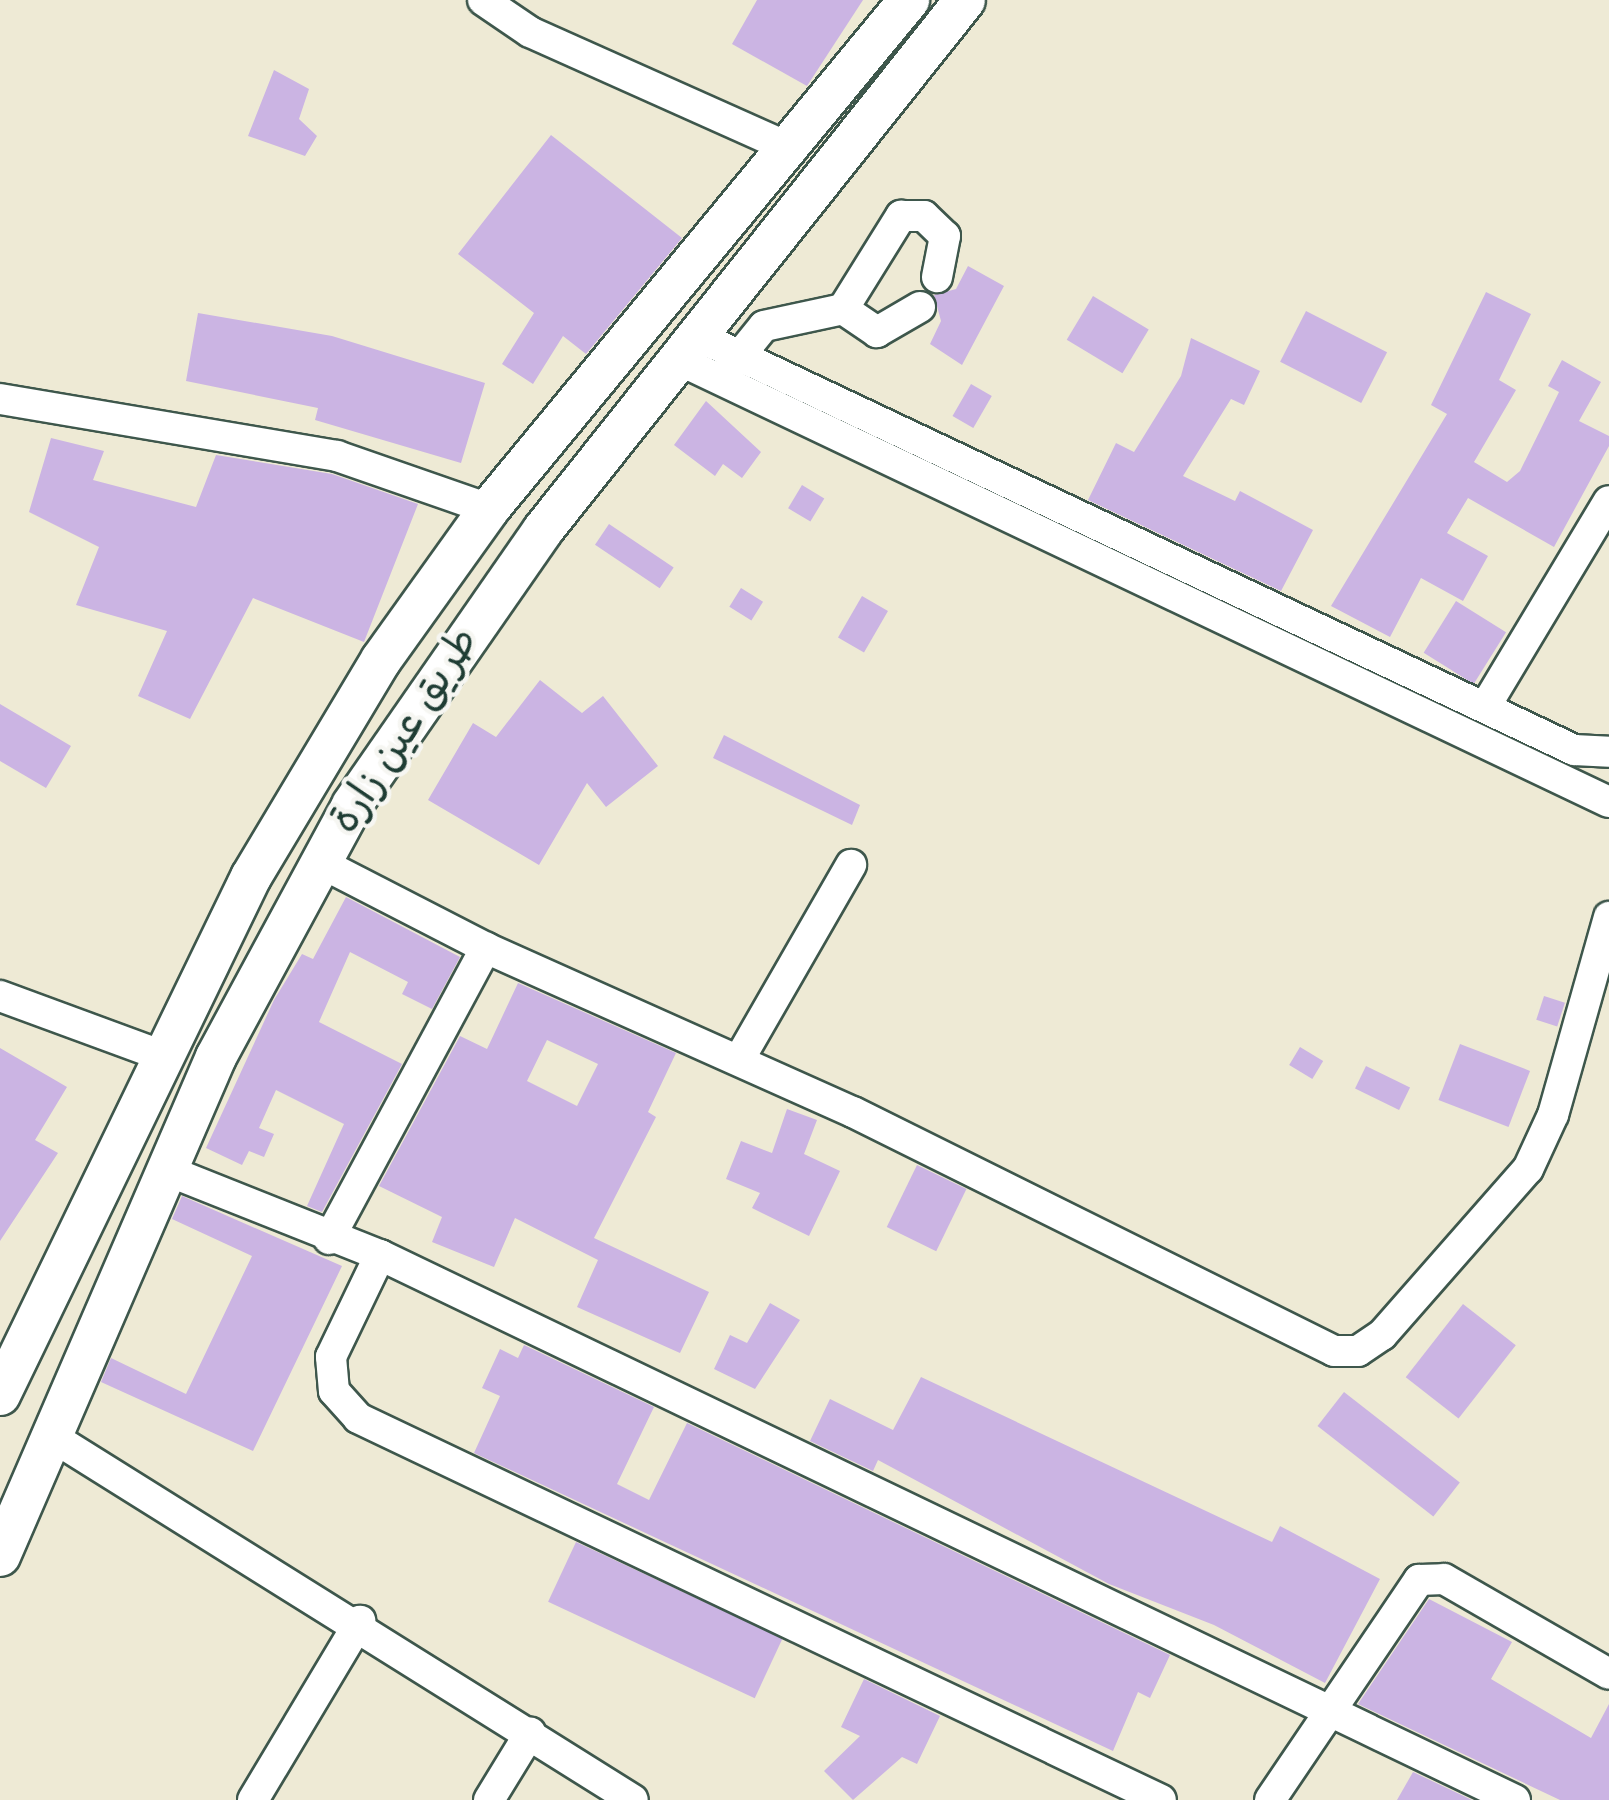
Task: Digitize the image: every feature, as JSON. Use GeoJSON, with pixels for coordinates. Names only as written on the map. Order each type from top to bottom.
{"type":"FeatureCollection","features":[{"type":"Feature","properties":{"kind":"main road","name":"طريق عين زارة"},"geometry":{"type":"LineString","coordinates":[[0,1394],[163,1056],[330,739],[490,509],[792,149],[909,0]]}},
{"type":"Feature","properties":{"kind":"main road","name":"طريق عين زارة"},"geometry":{"type":"LineString","coordinates":[[0,1556],[166,1170],[318,862],[482,611],[965,0]]}},
{"type":"Feature","properties":{"kind":"street"},"geometry":{"type":"LineString","coordinates":[[482,0],[530,32],[792,149]]}},
{"type":"Feature","properties":{"kind":"street"},"geometry":{"type":"LineString","coordinates":[[843,309],[900,216],[924,216],[946,236],[937,277]]}},
{"type":"Feature","properties":{"kind":"street"},"geometry":{"type":"LineString","coordinates":[[730,368],[764,326],[843,309],[877,332],[920,307]]}},
{"type":"Feature","properties":{"kind":"street"},"geometry":{"type":"LineString","coordinates":[[690,349],[1609,802]]}},
{"type":"Feature","properties":{"kind":"street"},"geometry":{"type":"LineString","coordinates":[[730,368],[1574,750],[1609,752]]}},
{"type":"Feature","properties":{"kind":"street"},"geometry":{"type":"LineString","coordinates":[[0,399],[337,456],[490,509]]}},
{"type":"Feature","properties":{"kind":"street"},"geometry":{"type":"LineString","coordinates":[[1485,708],[1609,500]]}},
{"type":"Feature","properties":{"kind":"street"},"geometry":{"type":"LineString","coordinates":[[318,862],[486,948],[740,1058],[1306,1341],[1358,1350],[1422,1294],[1528,1168],[1553,1115],[1609,917]]}},
{"type":"Feature","properties":{"kind":"street"},"geometry":{"type":"LineString","coordinates":[[740,1058],[851,865]]}},
{"type":"Feature","properties":{"kind":"street"},"geometry":{"type":"LineString","coordinates":[[328,1238],[486,948]]}},
{"type":"Feature","properties":{"kind":"street"},"geometry":{"type":"LineString","coordinates":[[0,996],[163,1056]]}},
{"type":"Feature","properties":{"kind":"street"},"geometry":{"type":"LineString","coordinates":[[166,1170],[328,1238],[380,1254],[1330,1705],[1515,1800]]}},
{"type":"Feature","properties":{"kind":"street"},"geometry":{"type":"LineString","coordinates":[[380,1254],[331,1356],[334,1391],[358,1418],[1161,1800]]}},
{"type":"Feature","properties":{"kind":"street"},"geometry":{"type":"LineString","coordinates":[[51,1436],[360,1622],[632,1800]]}},
{"type":"Feature","properties":{"kind":"street"},"geometry":{"type":"LineString","coordinates":[[1270,1800],[1408,1590],[1430,1576],[1609,1674]]}},
{"type":"Feature","properties":{"kind":"street"},"geometry":{"type":"LineString","coordinates":[[253,1800],[360,1622]]}},
{"type":"Feature","properties":{"kind":"street"},"geometry":{"type":"LineString","coordinates":[[489,1800],[530,1734]]}},
{"type":"Feature","properties":{"kind":"building"},"geometry":{"type":"Polygon","coordinates":[[[757,0],[863,0],[807,86],[732,44],[757,0]]]}},
{"type":"Feature","properties":{"kind":"building"},"geometry":{"type":"Polygon","coordinates":[[[274,70],[309,89],[299,119],[317,136],[305,156],[248,136],[274,70]]]}},
{"type":"Feature","properties":{"kind":"building"},"geometry":{"type":"Polygon","coordinates":[[[551,135],[682,238],[586,354],[563,336],[533,384],[502,364],[534,313],[458,254],[551,135]]]}},
{"type":"Feature","properties":{"kind":"building"},"geometry":{"type":"Polygon","coordinates":[[[968,266],[1004,286],[962,365],[930,344],[941,321],[934,295],[956,289],[968,266]]]}},
{"type":"Feature","properties":{"kind":"building"},"geometry":{"type":"Polygon","coordinates":[[[1486,292],[1531,314],[1499,380],[1516,390],[1474,462],[1507,482],[1520,471],[1559,392],[1548,386],[1562,360],[1601,382],[1579,421],[1609,436],[1609,446],[1554,547],[1468,498],[1447,533],[1488,556],[1463,601],[1421,578],[1390,637],[1331,606],[1447,414],[1431,405],[1486,292]]]}},
{"type":"Feature","properties":{"kind":"building"},"geometry":{"type":"Polygon","coordinates":[[[1093,296],[1149,329],[1122,373],[1067,340],[1093,296]]]}},
{"type":"Feature","properties":{"kind":"building"},"geometry":{"type":"Polygon","coordinates":[[[1306,311],[1387,352],[1361,403],[1280,362],[1306,311]]]}},
{"type":"Feature","properties":{"kind":"building"},"geometry":{"type":"Polygon","coordinates":[[[198,313],[332,336],[485,383],[461,463],[315,420],[318,408],[186,381],[198,313]]]}},
{"type":"Feature","properties":{"kind":"building"},"geometry":{"type":"Polygon","coordinates":[[[1191,338],[1260,371],[1244,405],[1231,399],[1183,476],[1235,501],[1240,491],[1313,530],[1281,591],[1088,500],[1116,443],[1134,452],[1181,376],[1191,338]]]}},
{"type":"Feature","properties":{"kind":"building"},"geometry":{"type":"Polygon","coordinates":[[[971,384],[992,396],[973,428],[952,416],[971,384]]]}},
{"type":"Feature","properties":{"kind":"building"},"geometry":{"type":"Polygon","coordinates":[[[706,401],[761,452],[742,478],[723,464],[715,476],[674,445],[706,401]]]}},
{"type":"Feature","properties":{"kind":"building"},"geometry":{"type":"Polygon","coordinates":[[[51,438],[104,451],[93,480],[196,507],[216,455],[332,474],[418,504],[364,642],[253,598],[190,719],[138,696],[167,631],[76,605],[99,547],[29,512],[51,438]]]}},
{"type":"Feature","properties":{"kind":"building"},"geometry":{"type":"Polygon","coordinates":[[[802,485],[824,498],[810,522],[788,508],[802,485]]]}},
{"type":"Feature","properties":{"kind":"building"},"geometry":{"type":"Polygon","coordinates":[[[609,524],[674,568],[660,588],[595,545],[609,524]]]}},
{"type":"Feature","properties":{"kind":"building"},"geometry":{"type":"Polygon","coordinates":[[[741,588],[763,602],[751,620],[729,607],[741,588]]]}},
{"type":"Feature","properties":{"kind":"building"},"geometry":{"type":"Polygon","coordinates":[[[862,596],[888,611],[864,653],[838,638],[862,596]]]}},
{"type":"Feature","properties":{"kind":"building"},"geometry":{"type":"Polygon","coordinates":[[[1456,601],[1506,632],[1474,684],[1424,653],[1456,601]]]}},
{"type":"Feature","properties":{"kind":"building"},"geometry":{"type":"Polygon","coordinates":[[[540,680],[582,713],[603,696],[658,766],[606,807],[587,783],[539,865],[428,800],[473,723],[496,737],[540,680]]]}},
{"type":"Feature","properties":{"kind":"building"},"geometry":{"type":"Polygon","coordinates":[[[0,704],[71,746],[46,788],[0,761],[0,704]]]}},
{"type":"Feature","properties":{"kind":"building"},"geometry":{"type":"Polygon","coordinates":[[[724,735],[860,805],[852,825],[713,758],[724,735]]]}},
{"type":"Feature","properties":{"kind":"building"},"geometry":{"type":"Polygon","coordinates":[[[346,897],[460,957],[432,1009],[402,994],[408,982],[350,952],[319,1022],[402,1064],[322,1212],[307,1206],[344,1124],[276,1090],[259,1128],[274,1134],[264,1157],[249,1151],[242,1165],[206,1148],[274,1000],[302,954],[313,959],[346,897]]]}},
{"type":"Feature","properties":{"kind":"building"},"geometry":{"type":"Polygon","coordinates":[[[518,983],[676,1053],[648,1112],[656,1117],[594,1238],[709,1292],[680,1353],[577,1307],[598,1260],[515,1218],[494,1267],[432,1242],[442,1217],[379,1186],[460,1036],[487,1049],[518,983]],[[547,1040],[527,1081],[577,1106],[598,1064],[547,1040]]]}},
{"type":"Feature","properties":{"kind":"building"},"geometry":{"type":"Polygon","coordinates":[[[1544,996],[1565,1003],[1557,1027],[1536,1020],[1544,996]]]}},
{"type":"Feature","properties":{"kind":"building"},"geometry":{"type":"Polygon","coordinates":[[[1460,1044],[1530,1071],[1509,1127],[1438,1100],[1460,1044]]]}},
{"type":"Feature","properties":{"kind":"building"},"geometry":{"type":"Polygon","coordinates":[[[1300,1047],[1323,1061],[1312,1079],[1289,1065],[1300,1047]]]}},
{"type":"Feature","properties":{"kind":"building"},"geometry":{"type":"Polygon","coordinates":[[[0,1048],[67,1087],[35,1140],[58,1153],[0,1241],[0,1048]]]}},
{"type":"Feature","properties":{"kind":"building"},"geometry":{"type":"Polygon","coordinates":[[[1366,1066],[1410,1087],[1399,1110],[1355,1088],[1366,1066]]]}},
{"type":"Feature","properties":{"kind":"building"},"geometry":{"type":"Polygon","coordinates":[[[787,1109],[817,1120],[804,1154],[840,1171],[809,1236],[752,1208],[760,1193],[726,1179],[741,1141],[772,1153],[787,1109]]]}},
{"type":"Feature","properties":{"kind":"building"},"geometry":{"type":"Polygon","coordinates":[[[917,1165],[966,1189],[936,1251],[887,1227],[917,1165]]]}},
{"type":"Feature","properties":{"kind":"building"},"geometry":{"type":"Polygon","coordinates":[[[182,1196],[342,1266],[253,1451],[101,1382],[111,1358],[186,1394],[252,1256],[172,1219],[182,1196]]]}},
{"type":"Feature","properties":{"kind":"building"},"geometry":{"type":"Polygon","coordinates":[[[770,1303],[800,1320],[755,1389],[714,1369],[730,1335],[747,1343],[770,1303]]]}},
{"type":"Feature","properties":{"kind":"building"},"geometry":{"type":"Polygon","coordinates":[[[1463,1304],[1516,1345],[1459,1419],[1406,1377],[1463,1304]]]}},
{"type":"Feature","properties":{"kind":"building"},"geometry":{"type":"Polygon","coordinates":[[[524,1345],[654,1407],[617,1484],[649,1500],[687,1423],[1170,1655],[1150,1698],[1138,1692],[1113,1751],[474,1453],[500,1396],[482,1388],[500,1349],[518,1358],[524,1345]]]}},
{"type":"Feature","properties":{"kind":"building"},"geometry":{"type":"Polygon","coordinates":[[[921,1377],[1272,1542],[1280,1526],[1380,1579],[1325,1683],[1214,1625],[1109,1584],[878,1460],[873,1471],[810,1441],[830,1399],[893,1430],[921,1377]]]}},
{"type":"Feature","properties":{"kind":"building"},"geometry":{"type":"Polygon","coordinates":[[[1344,1392],[1460,1483],[1433,1516],[1318,1426],[1344,1392]]]}},
{"type":"Feature","properties":{"kind":"building"},"geometry":{"type":"Polygon","coordinates":[[[576,1542],[783,1638],[755,1698],[548,1602],[576,1542]]]}},
{"type":"Feature","properties":{"kind":"building"},"geometry":{"type":"Polygon","coordinates":[[[1429,1599],[1512,1642],[1491,1679],[1591,1738],[1609,1704],[1609,1800],[1560,1800],[1358,1704],[1429,1599]]]}},
{"type":"Feature","properties":{"kind":"building"},"geometry":{"type":"Polygon","coordinates":[[[864,1679],[940,1716],[917,1764],[902,1757],[853,1800],[824,1771],[860,1736],[841,1727],[864,1679]]]}},
{"type":"Feature","properties":{"kind":"building"},"geometry":{"type":"Polygon","coordinates":[[[1413,1772],[1472,1800],[1397,1800],[1413,1772]]]}}]}
